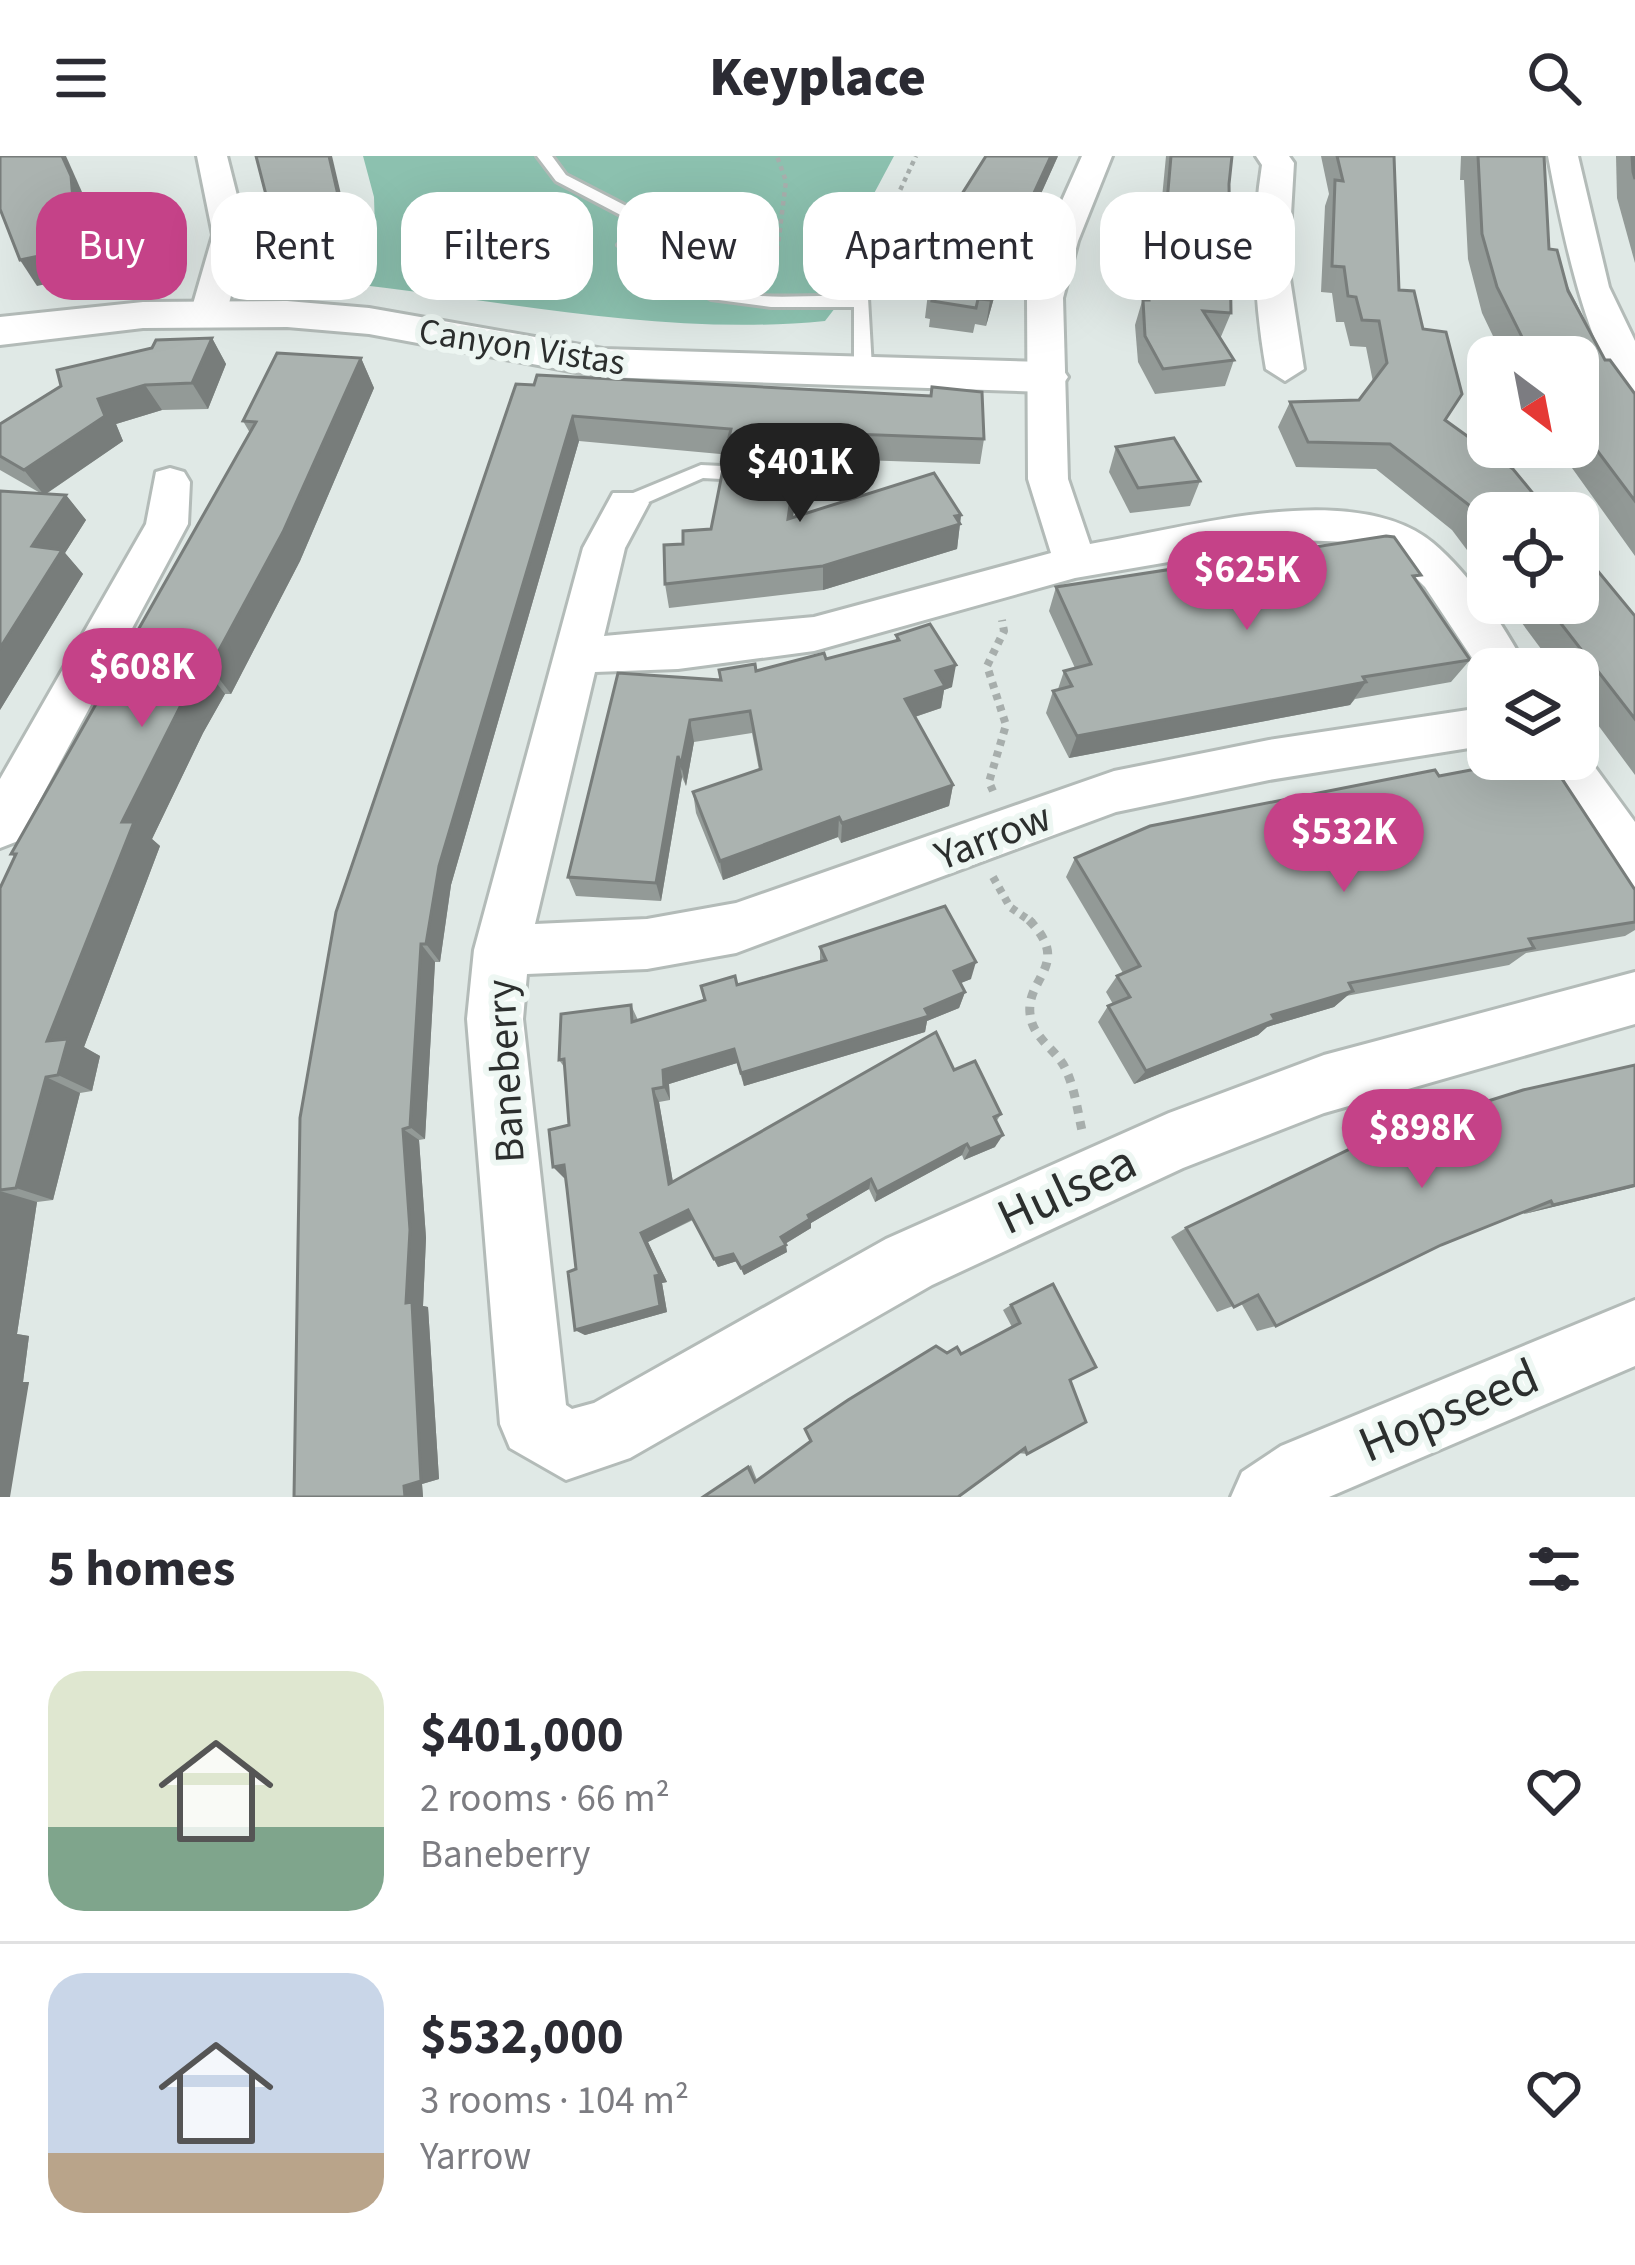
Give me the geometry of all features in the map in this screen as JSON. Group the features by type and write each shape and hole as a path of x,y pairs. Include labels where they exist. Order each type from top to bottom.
{"street":[{"path":"209,311 230,235 212,156"},
{"path":"1076,562 1048,479 1045,298 1061,241 1097,156"},
{"path":"1271,156 1278,163 1272,182 1269,288 1286,369"},
{"path":"1563,156 1592,287 1635,381"},
{"name":"Canyon Vistas","path":"0,331 73,320 209,311 369,321 603,364 767,371 863,368 1046,377"},
{"path":"0,826 167,524 170,482"},
{"name":"Baneberry","path":"534,1424 495,1019 501,950 604,548 628,503"},
{"path":"580,655 678,651 814,634 1076,562 1296,525 1352,526 1389,536 1415,551 1440,576 1490,648"},
{"name":"Yarrow","path":"501,950 647,944 736,928 1114,792 1178,777 1467,729"},
{"path":"1578,780 1635,863"},
{"name":"Hulsea","path":"534,1424 566,1444 606,1434 909,1262 1104,1172 1324,1084 1635,998"},
{"name":"Hopseed","path":"1267,1497 1306,1472 1635,1333"}],"lane":[{"path":"544,156 561,178 617,207"},
{"path":"756,300 862,302 863,368"},
{"path":"628,503 701,471 849,479"}],"path":[{"path":"771,302 786,181 777,156"},
{"path":"862,302 874,246 916,156"},
{"path":"986,586 1004,631 987,666 1006,725 989,782 995,836 1010,907 1033,923 1048,945 1049,968 1033,989 1033,1023 1066,1070 1079,1129 1104,1172"}],"green space":[{"path":"363,156 894,156 875,192 803,192 803,300 841,300 825,321 696,324 477,300 593,300 593,192 401,192 401,290 377,287 377,192 373,192"}],"building":[{"path":"0,156 62,156 72,192 36,192 36,257 20,260 0,209"},
{"path":"256,156 329,156 337,192 265,192"},
{"path":"986,156 1051,156 1034,192 963,192"},
{"path":"1171,156 1232,156 1229,192 1168,192"},
{"path":"1337,156 1394,156 1399,290 1414,291 1423,329 1446,332 1462,394 1445,420 1467,436 1467,468 1512,468 1532,492 1467,492 1467,503 1390,444 1308,442 1290,402 1359,400 1387,363 1379,321 1362,320 1356,297 1348,296 1344,267 1332,266 1335,180 1343,181"},
{"path":"1478,156 1544,156 1549,249 1557,250 1568,291 1592,336 1522,336 1497,287 1482,234"},
{"path":"932,300 978,300 976,308"},
{"path":"1143,300 1231,300 1231,313 1203,311 1234,360 1163,369 1145,336"},
{"path":"212,338 192,383 145,385 98,399 105,416 24,470 0,456 0,424 61,386 57,370 152,348 156,340"},
{"path":"1599,349 1635,394 1635,501 1599,453"},
{"path":"277,353 361,358 283,532 210,667 204,667 180,707 122,822 134,822 47,1041 68,1039 58,1075 46,1077 16,1188 0,1190 0,888 16,854 11,854 256,422 243,421"},
{"path":"537,375 931,396 932,387 982,392 984,439 800,432 799,440 729,437 731,429 573,416 439,866 426,944 421,944 410,1127 403,1129 410,1230 406,1303 412,1302 421,1481 404,1486 405,1497 294,1497 300,1118 336,912 516,384 534,385"},
{"path":"1174,438 1200,481 1138,488 1116,447"},
{"path":"725,459 796,463 788,519 934,473 961,515 955,516 960,524 823,566 665,584 664,545 683,544 683,531 711,529"},
{"path":"0,491 66,495 32,546 62,550 0,648"},
{"path":"1394,537 1421,575 1413,576 1467,660 1077,736 1053,691 1072,686 1064,671 1091,664 1056,587"},
{"path":"1599,572 1635,616 1635,719 1599,673 1599,648 1580,648 1561,624 1599,624"},
{"path":"930,624 956,665 936,671 945,686 905,699 953,785 842,823 839,817 720,861 693,792 761,769 750,711 690,720 681,765 678,756 656,883 568,877 618,673 721,680 719,670 755,664 756,671 824,653 826,659 899,640 896,635"},
{"path":"1435,770 1439,776 1467,771 1467,780 1563,780 1635,890 1635,922 1529,939 1534,948 1349,983 1353,991 1272,1015 1275,1020 1146,1071 1108,1006 1130,997 1117,976 1140,966 1075,858 1150,826"},
{"path":"945,906 976,962 954,971 965,992 925,1009 929,1016 741,1073 734,1049 663,1070 664,1087 653,1089 669,1184 936,1032 954,1070 975,1061 1001,1114 994,1117 1003,1135 970,1149 967,1144 877,1192 871,1179 808,1215 810,1219 781,1237 786,1245 741,1268 733,1254 714,1259 688,1210 641,1233 660,1275 655,1276 660,1306 575,1330 568,1272 576,1269 564,1165 553,1167 549,1130 569,1125 564,1059 559,1060 561,1014 631,1005 632,1022 705,1000 701,986 735,976 737,985 826,960 820,947"},
{"path":"1635,1065 1635,1185 1553,1205 1551,1201 1441,1245 1276,1326 1258,1295 1234,1307 1186,1228 1377,1136 1523,1090"},
{"path":"1053,1284 1096,1367 1070,1380 1086,1422 1027,1454 1025,1448 958,1497 703,1497 748,1467 755,1482 811,1441 805,1429 936,1346 947,1353 957,1347 961,1354 1020,1323 1011,1305"}]}
